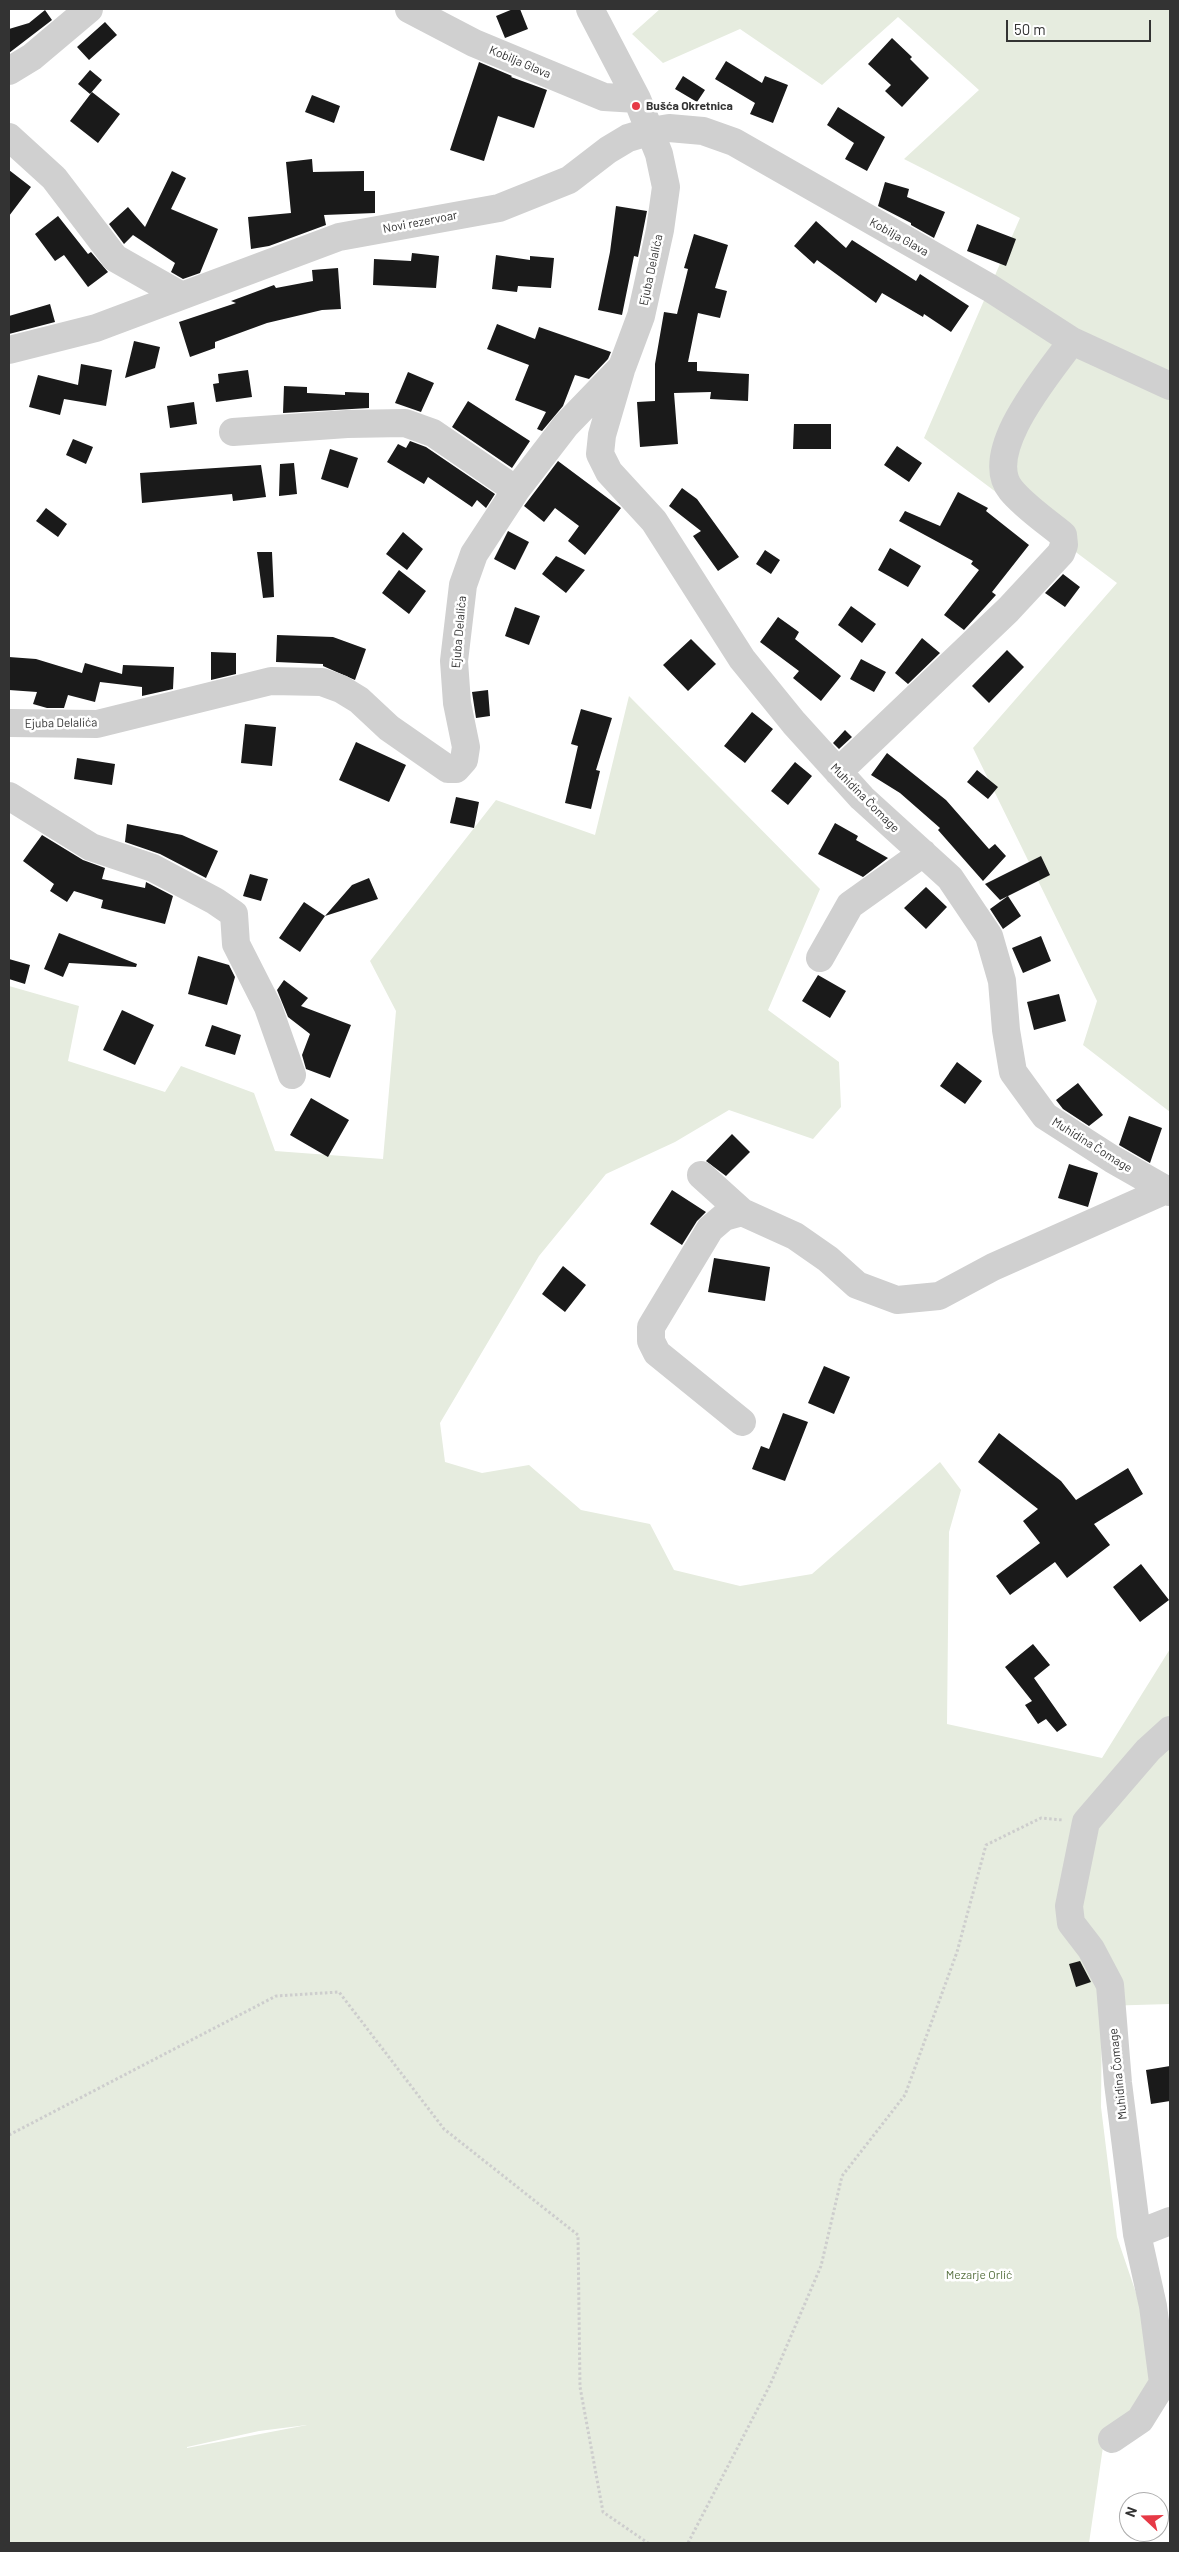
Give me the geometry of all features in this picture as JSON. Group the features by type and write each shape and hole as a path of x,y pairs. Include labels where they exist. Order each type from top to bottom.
{"street":[{"path":"9,71 32,56 89,9"},
{"name":"Kobilja Glava","path":"409,9 474,43 604,97 638,99"},
{"path":"592,10 638,99 651,131"},
{"name":"Kobilja Glava","path":"651,131 669,128 703,131 734,142 990,288 1072,341 1170,386"},
{"name":"Novi rezervoar","path":"9,350 96,328 339,237 499,208 569,180 608,150 628,138 651,131"},
{"name":"Ejuba Delalića","path":"9,723 97,724 271,681 322,682 341,689 358,700 389,728 436,762 448,769 456,769 464,760 466,747 457,703 454,661 463,586 474,554 516,490 566,425 622,367 641,316 660,230 666,187 660,154 651,131"},
{"path":"9,137 54,178 115,258 180,295"},
{"path":"838,772 1008,610 1061,553 1064,544 1063,536 1010,489 1002,463 1008,439 1021,413 1072,341"},
{"name":"Muhidina Čomage","path":"622,367 602,435 600,454 609,472 654,521 742,659 794,723 862,798 950,878 989,936 1002,981 1006,1030 1013,1072 1045,1116 1112,1159 1168,1191"},
{"path":"233,432 347,424 405,424 433,433 516,490"},
{"path":"9,796 91,847 153,868 215,901 234,914 236,944 268,1007 292,1075"},
{"path":"820,958 850,905 923,853"},
{"path":"701,1174 742,1212 795,1236 828,1259 857,1285 897,1300 939,1296 992,1267 1168,1191"},
{"path":"742,1212 724,1217 710,1229 652,1327 651,1341 657,1353 742,1422"},
{"name":"Muhidina Čomage","path":"1112,2439 1140,2420 1162,2383 1153,2306 1137,2234 1118,2083 1110,1985 1092,1949 1071,1923 1069,1906 1086,1822 1148,1750 1170,1730"},
{"path":"1137,2234 1170,2221"}],"path":[{"path":"688,2543 770,2385 821,2266 842,2176 906,2095 957,1952 986,1845 1041,1818 1086,1822"},
{"path":"9,2135 276,1996 339,1992 444,2129 578,2235 580,2387 603,2512 648,2543"}],"green space":[{"path":"660,9 1170,9 1170,1112 1083,1045 1097,1001 973,748 1117,583 924,438 1020,218 904,159 979,90 898,17 822,85 740,29 663,63 632,34"},
{"name":"Mezarje Orlić","path":"629,696 820,889 768,1010 839,1062 841,1107 813,1139 729,1110 675,1142 606,1174 539,1256 440,1423 445,1462 482,1473 529,1465 581,1510 650,1524 674,1570 740,1586 812,1574 940,1462 961,1490 949,1532 947,1724 1102,1758 1170,1649 1170,2004 1102,2006 1101,2107 1117,2237 1150,2334 1149,2397 1105,2433 1089,2543 9,2543 9,986 79,1006 68,1061 165,1092 181,1066 254,1093 275,1151 383,1159 396,1011 370,961 496,800 595,835","holes":["307,2425 187,2448 259,2431"]}],"building":[{"path":"513,9 520,9 528,29 505,38 496,16"},
{"path":"45,10 52,20 9,53 9,29 29,23"},
{"path":"105,22 117,35 89,60 77,47"},
{"path":"892,38 912,57 910,59 929,78 902,107 885,91 891,85 868,64"},
{"path":"726,61 762,83 765,76 788,85 773,123 750,114 755,103 715,79"},
{"path":"479,62 511,77 547,90 534,128 498,116 484,161 450,150"},
{"path":"90,70 102,80 90,94 78,84"},
{"path":"683,76 705,90 697,102 675,89"},
{"path":"92,92 120,114 98,143 70,121"},
{"path":"312,95 340,106 334,123 305,112"},
{"path":"838,107 885,137 867,171 845,159 854,143 827,125"},
{"path":"312,159 313,172 364,171 364,191 375,191 375,213 324,215 326,225 269,246 251,249 248,217 291,213 286,162"},
{"path":"9,170 31,187 9,216"},
{"path":"172,171 186,178 171,209 218,229 200,273 183,279 171,272 175,263 133,235 124,244 109,224 128,207 145,227"},
{"path":"885,182 909,189 907,197 945,212 934,238 911,225 911,223 878,206"},
{"path":"616,206 647,211 638,257 634,256 622,315 598,310 610,252"},
{"path":"58,216 88,254 91,252 108,272 88,287 64,255 55,261 35,234"},
{"path":"816,221 846,248 852,240 916,281 920,274 969,306 951,332 924,314 923,317 882,293 876,303 817,260 814,264 794,246"},
{"path":"977,224 1016,239 1006,266 967,251"},
{"path":"694,234 728,245 715,288 727,291 720,318 698,313 688,362 697,362 697,371 749,374 748,401 710,399 711,392 674,393 678,444 640,447 637,402 655,401 655,364 664,312 677,314 688,269 684,268"},
{"path":"412,253 439,256 436,288 373,285 374,259 411,261"},
{"path":"496,255 530,260 530,256 554,258 551,288 518,286 517,292 492,289"},
{"path":"338,268 341,309 322,310 267,323 215,342 215,348 190,357 179,322 236,303 231,301 274,285 276,288 313,281 312,270"},
{"path":"50,304 55,322 9,334 9,316"},
{"path":"497,324 535,339 539,327 611,352 608,359 589,379 575,375 563,406 542,431 537,429 546,412 515,400 529,365 487,349"},
{"path":"134,341 160,347 155,368 125,378"},
{"path":"81,364 112,370 106,406 64,399 60,415 29,407 38,375 78,385"},
{"path":"248,370 252,397 216,402 213,384 219,383 218,374"},
{"path":"408,372 434,383 421,412 395,403"},
{"path":"284,386 307,387 307,393 345,395 345,392 369,393 369,408 283,413"},
{"path":"468,401 530,441 512,468 452,427"},
{"path":"194,402 197,424 170,428 167,406"},
{"path":"794,424 831,424 831,449 793,449"},
{"path":"73,439 93,447 86,464 66,455"},
{"path":"410,441 426,447 495,494 486,508 477,500 472,507 428,477 424,484 387,462 398,444 406,448"},
{"path":"897,446 922,463 909,482 884,465"},
{"path":"330,449 358,458 348,488 321,479"},
{"path":"558,461 621,508 585,555 568,541 579,526 555,508 544,522 524,506"},
{"path":"294,463 297,494 279,496 280,464"},
{"path":"261,465 266,497 233,501 232,494 142,503 140,473"},
{"path":"682,488 697,499 739,557 718,571 693,536 701,531 669,506"},
{"path":"958,492 988,508 986,511 1029,545 992,592 996,595 964,630 944,615 979,570 971,564 973,561 899,521 905,511 940,526"},
{"path":"46,508 67,524 58,537 36,521"},
{"path":"508,531 529,542 515,570 494,559"},
{"path":"403,532 423,549 407,570 386,554"},
{"path":"890,548 921,566 908,587 878,570"},
{"path":"765,550 780,560 771,574 756,564"},
{"path":"257,552 272,552 274,597 263,598"},
{"path":"556,556 585,570 566,593 542,574"},
{"path":"399,570 426,591 409,614 382,593"},
{"path":"1063,574 1080,587 1065,607 1045,593"},
{"path":"851,606 876,624 862,643 838,625"},
{"path":"515,607 540,616 529,645 505,636"},
{"path":"778,617 799,632 795,639 841,676 821,701 793,678 799,671 760,642"},
{"path":"277,635 333,637 366,649 355,680 323,666 323,664 276,662"},
{"path":"922,638 940,653 908,684 895,673"},
{"path":"691,639 716,664 688,691 663,665"},
{"path":"1007,650 1024,667 989,703 972,686"},
{"path":"211,652 236,653 236,674 211,680"},
{"path":"9,657 36,659 82,673 85,663 122,674 123,665 174,667 173,689 142,696 142,687 100,682 95,702 68,695 64,708 47,708 33,704 37,692 9,690"},
{"path":"861,659 886,672 874,692 850,679"},
{"path":"488,690 490,716 476,718 472,692"},
{"path":"581,709 612,718 596,770 600,771 591,809 565,803 578,746 571,744"},
{"path":"752,712 773,729 745,763 724,746"},
{"path":"245,724 276,727 272,766 241,763"},
{"path":"845,730 852,737 839,749 833,743"},
{"path":"356,742 406,765 389,802 339,780"},
{"path":"887,753 946,800 989,849 995,844 1006,856 983,881 938,830 940,828 900,793 871,775"},
{"path":"77,758 115,764 112,785 74,779"},
{"path":"795,762 812,776 788,805 771,791"},
{"path":"977,770 998,787 988,799 967,782"},
{"path":"456,797 479,802 474,828 450,823"},
{"path":"835,823 858,836 856,840 888,858 863,877 818,854"},
{"path":"127,824 182,835 218,851 206,878 160,854 125,842"},
{"path":"42,835 83,860 105,868 102,879 145,888 146,882 173,896 165,924 101,908 103,900 74,891 67,902 50,891 54,884 23,861"},
{"path":"1041,856 1050,875 1000,900 985,884"},
{"path":"250,874 268,879 261,901 243,896"},
{"path":"369,878 378,899 325,916 352,885"},
{"path":"926,887 947,907 926,929 904,908"},
{"path":"1008,896 1021,916 1003,929 990,909"},
{"path":"304,902 325,916 300,952 279,938"},
{"path":"59,933 137,964 136,967 69,963 63,977 44,969"},
{"path":"1041,936 1051,961 1023,973 1012,948"},
{"path":"198,956 229,965 235,977 227,1005 188,994"},
{"path":"9,959 30,965 25,984 9,979"},
{"path":"818,975 846,991 830,1018 802,1001"},
{"path":"284,980 308,998 301,1006 351,1025 330,1078 306,1069 302,1055 310,1034 288,1017 277,990"},
{"path":"1059,994 1066,1021 1034,1030 1027,1002"},
{"path":"122,1010 154,1025 135,1065 103,1050"},
{"path":"212,1025 241,1035 235,1055 205,1046"},
{"path":"957,1062 982,1081 965,1104 940,1086"},
{"path":"1078,1083 1103,1115 1089,1126 1063,1109 1056,1100"},
{"path":"311,1098 349,1120 328,1157 290,1135"},
{"path":"1129,1116 1162,1128 1150,1163 1119,1145"},
{"path":"732,1134 750,1152 726,1176 706,1161"},
{"path":"1069,1164 1098,1173 1088,1207 1058,1198"},
{"path":"672,1190 706,1212 697,1221 682,1245 650,1224"},
{"path":"714,1258 770,1267 765,1301 708,1292"},
{"path":"563,1266 586,1285 565,1312 542,1294"},
{"path":"824,1366 850,1377 834,1414 808,1403"},
{"path":"783,1413 808,1422 785,1481 752,1469 761,1446 769,1449"},
{"path":"999,1433 1061,1481 1076,1500 1128,1468 1143,1494 1094,1524 1110,1545 1067,1578 1055,1562 1010,1595 996,1576 1040,1543 1023,1521 1038,1509 978,1462"},
{"path":"1141,1564 1169,1600 1140,1622 1113,1587"},
{"path":"1033,1644 1050,1665 1034,1678 1067,1725 1057,1732 1046,1719 1038,1724 1025,1705 1032,1701 1005,1667"},
{"path":"1080,1961 1091,1982 1076,1987 1069,1964"},
{"path":"1170,2066 1170,2101 1151,2104 1146,2070"}],"place":[{"name":"Bušća Okretnica","path":"636,106"}]}
